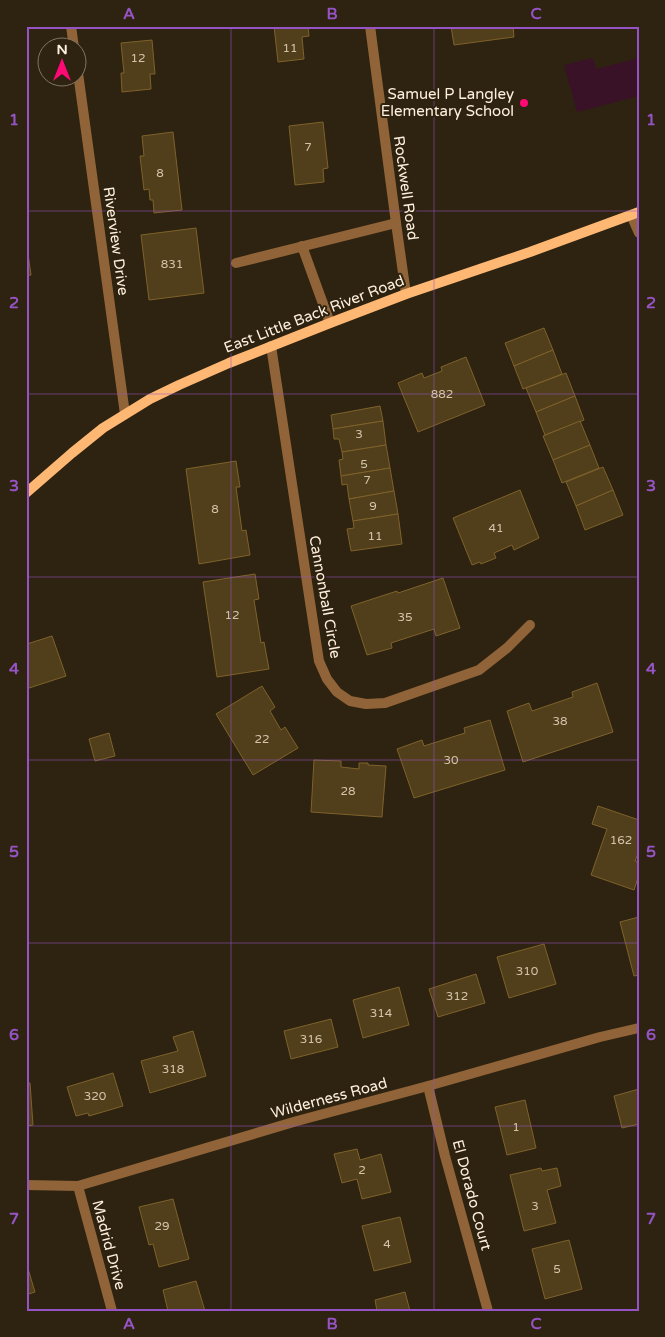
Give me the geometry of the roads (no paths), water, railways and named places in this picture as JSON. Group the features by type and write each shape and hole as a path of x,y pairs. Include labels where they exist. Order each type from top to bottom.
{"street":[{"name":"Rockwell Road","path":"370,26 406,294"},
{"name":"Riverview Drive","path":"80,88 125,414"},
{"path":"635,213 639,233"},
{"name":"East Little Back River Road","path":"26,493 82,444 150,399 229,363 330,323 635,213"},
{"path":"236,262 396,223"},
{"path":"302,246 330,323"},
{"name":"Cannonball Circle","path":"271,346 319,661 327,679 337,692 350,701 366,704 385,703 479,670 507,648 530,625"},
{"name":"Wilderness Road","path":"26,1185 78,1186 297,1121 600,1037 639,1028"},
{"name":"El Dorado Court","path":"428,1086 445,1156 488,1311"},
{"name":"Madrid Drive","path":"78,1186 112,1311"}],"place":[{"name":"Samuel P Langley Elementary School","path":"524,103"}]}
